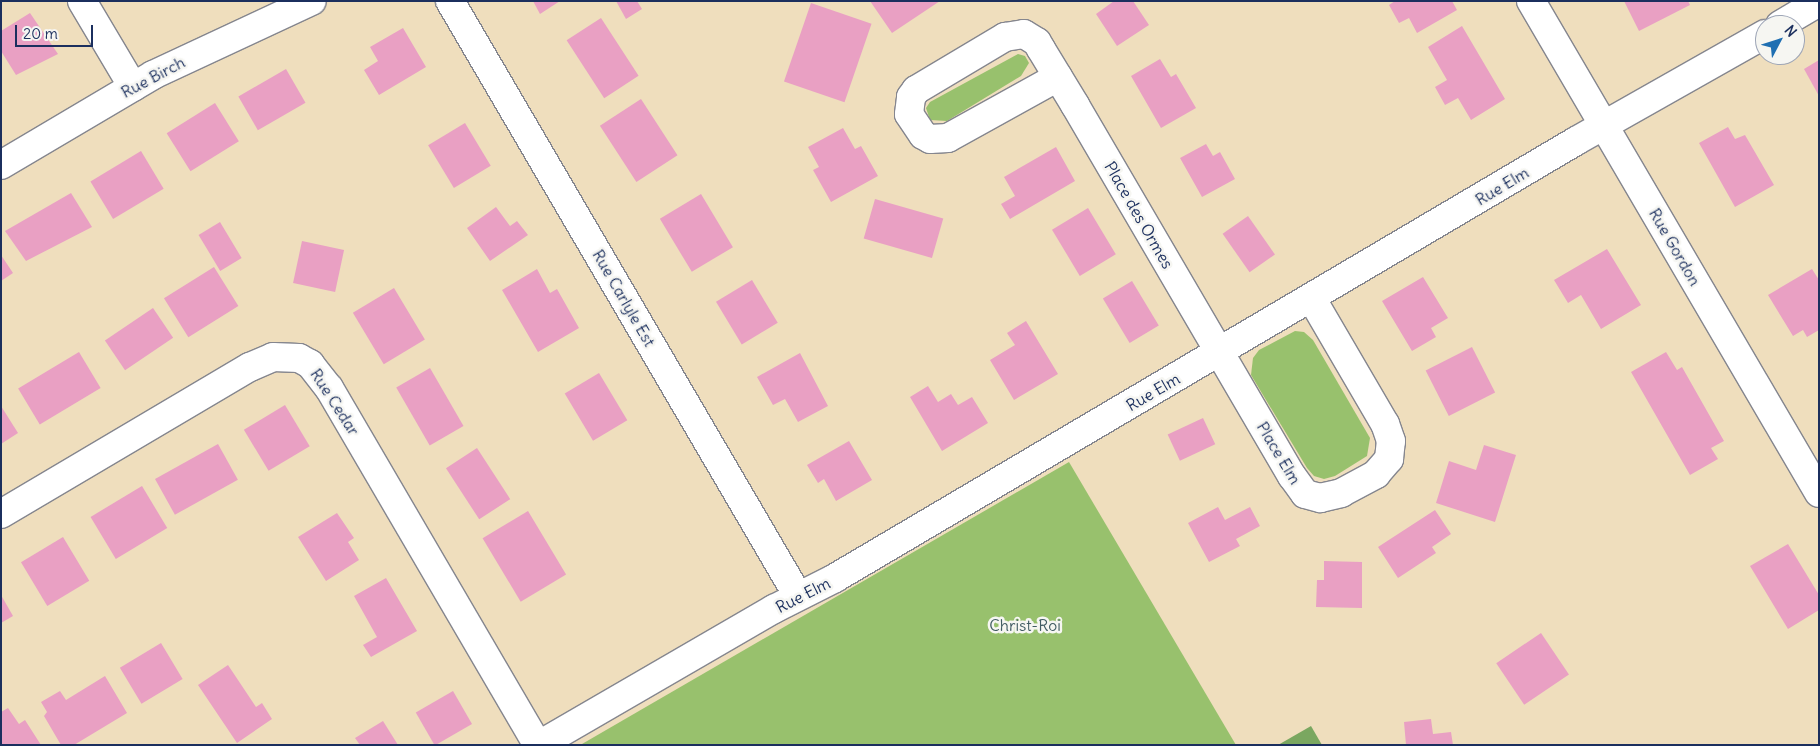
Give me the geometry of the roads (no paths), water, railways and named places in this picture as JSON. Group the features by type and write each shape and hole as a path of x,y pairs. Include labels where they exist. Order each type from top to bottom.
{"street":[{"path":"82,1 133,87"},
{"name":"Rue Birch","path":"1,165 133,87 312,1"},
{"name":"Rue Carlyle Est","path":"450,1 798,596"},
{"name":"Rue Gordon","path":"1531,1 1819,492"},
{"path":"1797,15 1819,2"},
{"name":"Place des Ormes","path":"1058,77 948,138 930,139 923,135 909,114 911,97 916,90 1016,34 1024,34 1037,42 1058,77 1220,353"},
{"name":"Rue Elm","path":"538,745 798,596 835,578 1604,126 1755,40"},
{"name":"Place Elm","path":"1220,353 1305,494 1331,496 1359,483 1383,467 1389,459 1391,441 1386,424 1312,299"},
{"name":"Rue Cedar","path":"1,514 250,367 273,357 299,358 310,364 329,388 538,745"}],"park label":[{"name":"Christ-Roi","path":"1025,625"}]}
